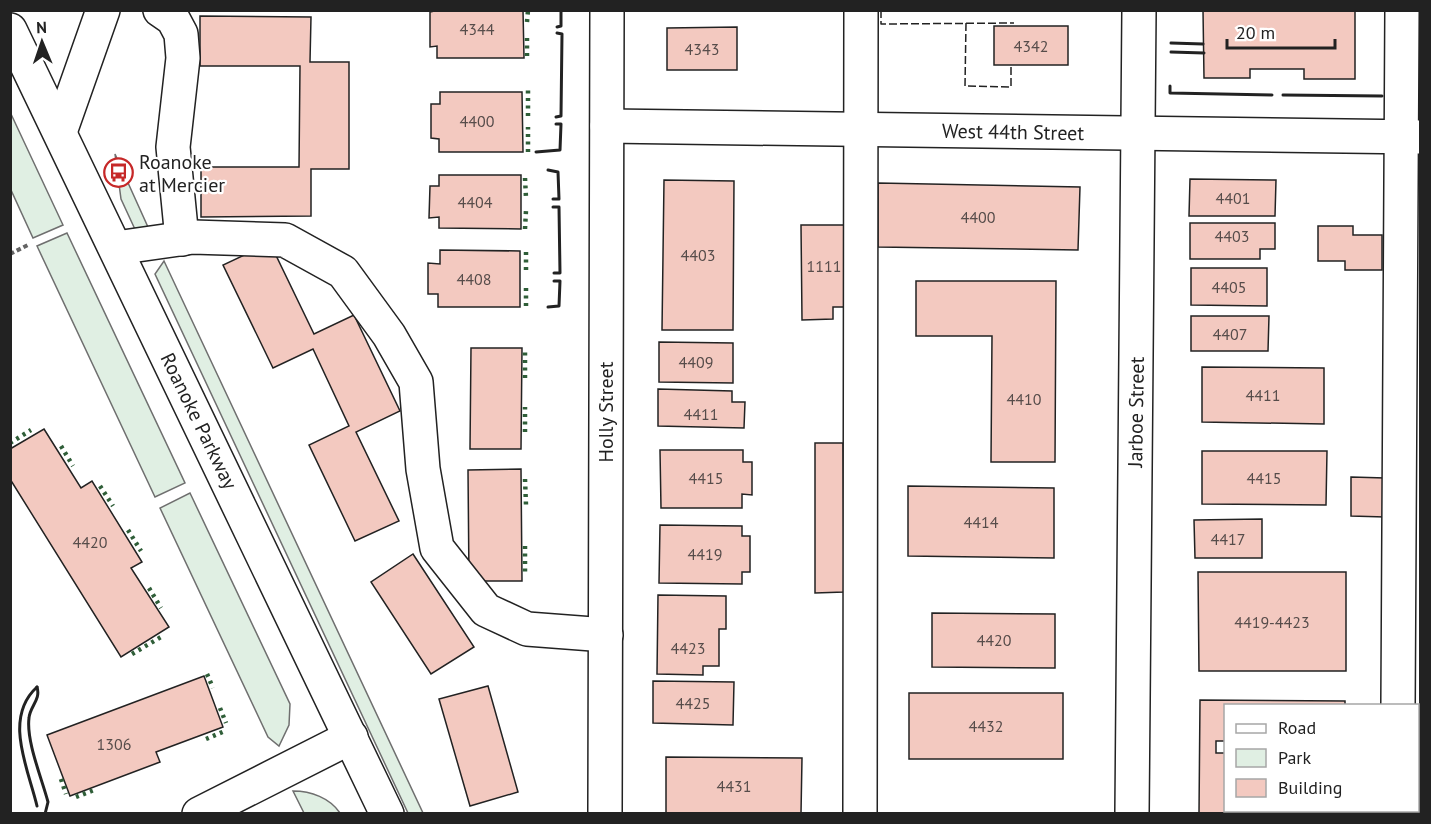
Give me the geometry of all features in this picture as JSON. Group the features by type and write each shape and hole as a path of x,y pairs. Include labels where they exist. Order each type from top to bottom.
{"street":[{"path":"60,132 103,10"},
{"path":"160,10 174,19 181,34 183,58 173,147 182,239"},
{"name":"Holly Street","path":"605,813 607,10"},
{"path":"860,813 861,10"},
{"name":"Jarboe Street","path":"1132,813 1139,10"},
{"path":"1398,704 1411,137 1401,10"},
{"name":"Roanoke Parkway","path":"10,30 387,813"},
{"name":"West 44th Street","path":"606,126 1411,137"},
{"path":"116,248 182,239 285,240 343,272 389,335 417,382 423,470 437,548 486,610 527,629 606,635"},
{"path":"199,813 351,737"}],"path":[{"path":"10,254 30,244"}],"green space":[{"path":"11,114 63,225 33,238 11,190"},
{"path":"115,154 152,236 139,238 121,199"},
{"path":"67,233 185,483 155,497 37,246"},
{"path":"164,261 423,813 408,813 155,274"},
{"path":"190,493 290,704 289,725 279,746 268,737 160,508"},
{"path":"293,791 320,796 340,813 304,813"}],"building":[{"path":"439,10 523,10 524,58 437,58 437,46 430,47 430,12"},
{"path":"1203,10 1355,10 1355,79 1304,79 1304,69 1250,69 1250,78 1204,78"},
{"path":"200,16 311,17 310,62 349,62 349,169 311,169 311,216 201,217 201,167 299,167 300,66 200,66"},
{"path":"994,26 1068,26 1068,65 994,65"},
{"path":"737,27 737,70 667,70 667,28"},
{"path":"440,92 522,92 523,152 439,152 439,139 431,138 431,104 440,104"},
{"path":"439,175 521,175 521,229 439,228 439,217 429,218 430,186 439,186"},
{"path":"1190,179 1276,180 1275,216 1189,216"},
{"path":"664,180 734,181 733,330 662,330"},
{"path":"878,183 1080,187 1078,250 878,247"},
{"path":"1190,223 1275,223 1275,249 1260,249 1260,259 1190,259"},
{"path":"801,225 845,225 846,307 833,307 833,319 802,320"},
{"path":"1318,226 1353,226 1353,235 1382,235 1382,270 1345,270 1345,261 1318,261"},
{"path":"270,243 314,334 354,315 400,411 356,432 399,521 355,541 309,445 349,426 313,349 273,368 223,265"},
{"path":"440,250 520,251 520,307 438,307 438,294 428,294 428,263 440,264"},
{"path":"1191,268 1267,268 1267,306 1191,305"},
{"path":"916,281 1056,281 1055,462 991,462 992,336 916,336"},
{"path":"1191,316 1269,316 1268,351 1191,351"},
{"path":"659,342 733,343 733,383 659,382"},
{"path":"471,348 522,348 521,449 470,449"},
{"path":"1202,367 1324,368 1324,424 1202,422"},
{"path":"658,389 732,391 732,402 745,402 744,428 658,426"},
{"path":"44,429 81,488 92,481 142,562 131,568 169,627 121,657 10,479 10,449"},
{"path":"815,443 843,443 844,592 815,593"},
{"path":"660,450 743,450 743,462 752,462 752,495 742,494 742,508 661,508"},
{"path":"1202,451 1327,451 1326,505 1202,504"},
{"path":"521,469 522,581 469,581 468,470"},
{"path":"1351,477 1385,478 1385,517 1351,516"},
{"path":"908,486 1054,488 1054,558 908,556"},
{"path":"1262,519 1262,558 1195,558 1194,520"},
{"path":"660,525 742,526 742,536 750,536 750,572 742,572 742,584 659,583"},
{"path":"413,554 474,647 431,674 371,582"},
{"path":"1198,572 1346,572 1346,671 1199,671"},
{"path":"658,595 726,596 726,629 719,629 719,666 703,666 703,675 657,674"},
{"path":"932,613 1055,614 1055,668 932,667"},
{"path":"204,676 223,727 156,752 160,762 70,796 47,735"},
{"path":"653,681 734,682 733,725 653,723"},
{"path":"488,686 518,792 470,806 439,699"},
{"path":"909,693 1063,693 1063,759 909,759"},
{"path":"1200,700 1345,701 1345,704 1224,704 1224,741 1216,741 1216,753 1224,753 1224,812 1348,812 1348,814 1199,814"},
{"path":"666,757 802,758 801,814 666,814"}],"hedge":[{"path":"527,22 528,10"},
{"path":"527,38 527,58"},
{"path":"528,90 528,116"},
{"path":"528,127 528,152"},
{"path":"525,178 526,198"},
{"path":"525,229 526,210"},
{"path":"526,252 526,271"},
{"path":"526,286 526,306"},
{"path":"525,352 525,378"},
{"path":"525,407 525,432"},
{"path":"10,443 31,430"},
{"path":"61,446 73,466"},
{"path":"525,479 526,505"},
{"path":"100,486 113,506"},
{"path":"128,530 141,551"},
{"path":"525,546 525,572"},
{"path":"149,588 161,608"},
{"path":"132,654 161,637"},
{"path":"207,674 213,688"},
{"path":"220,708 226,723"},
{"path":"206,739 225,731"},
{"path":"61,779 66,794"},
{"path":"76,797 94,790"}],"fence":[{"path":"881,10 881,24 1014,23"},
{"path":"966,23 965,86 1011,87 1011,65"}],"wall":[{"path":"557,27 561,26 561,10"},
{"path":"556,117 561,116 562,34 557,33"},
{"path":"1171,43 1203,44"},
{"path":"1171,52 1204,53"},
{"path":"1170,86 1170,93 1272,95"},
{"path":"1283,95 1382,96"},
{"path":"536,152 560,150 561,124 556,124"},
{"path":"548,170 558,172 559,199 553,199"},
{"path":"553,207 559,207 560,273 554,273"},
{"path":"548,307 559,306 560,281 554,281"},
{"path":"37,687 38,696 30,714 29,727 32,749 48,802 45,814"},
{"path":"37,687 27,699 21,713 20,728 24,760 37,806"}],"place":[{"name":"Roanoke at Mercier","path":"118,173"}]}
